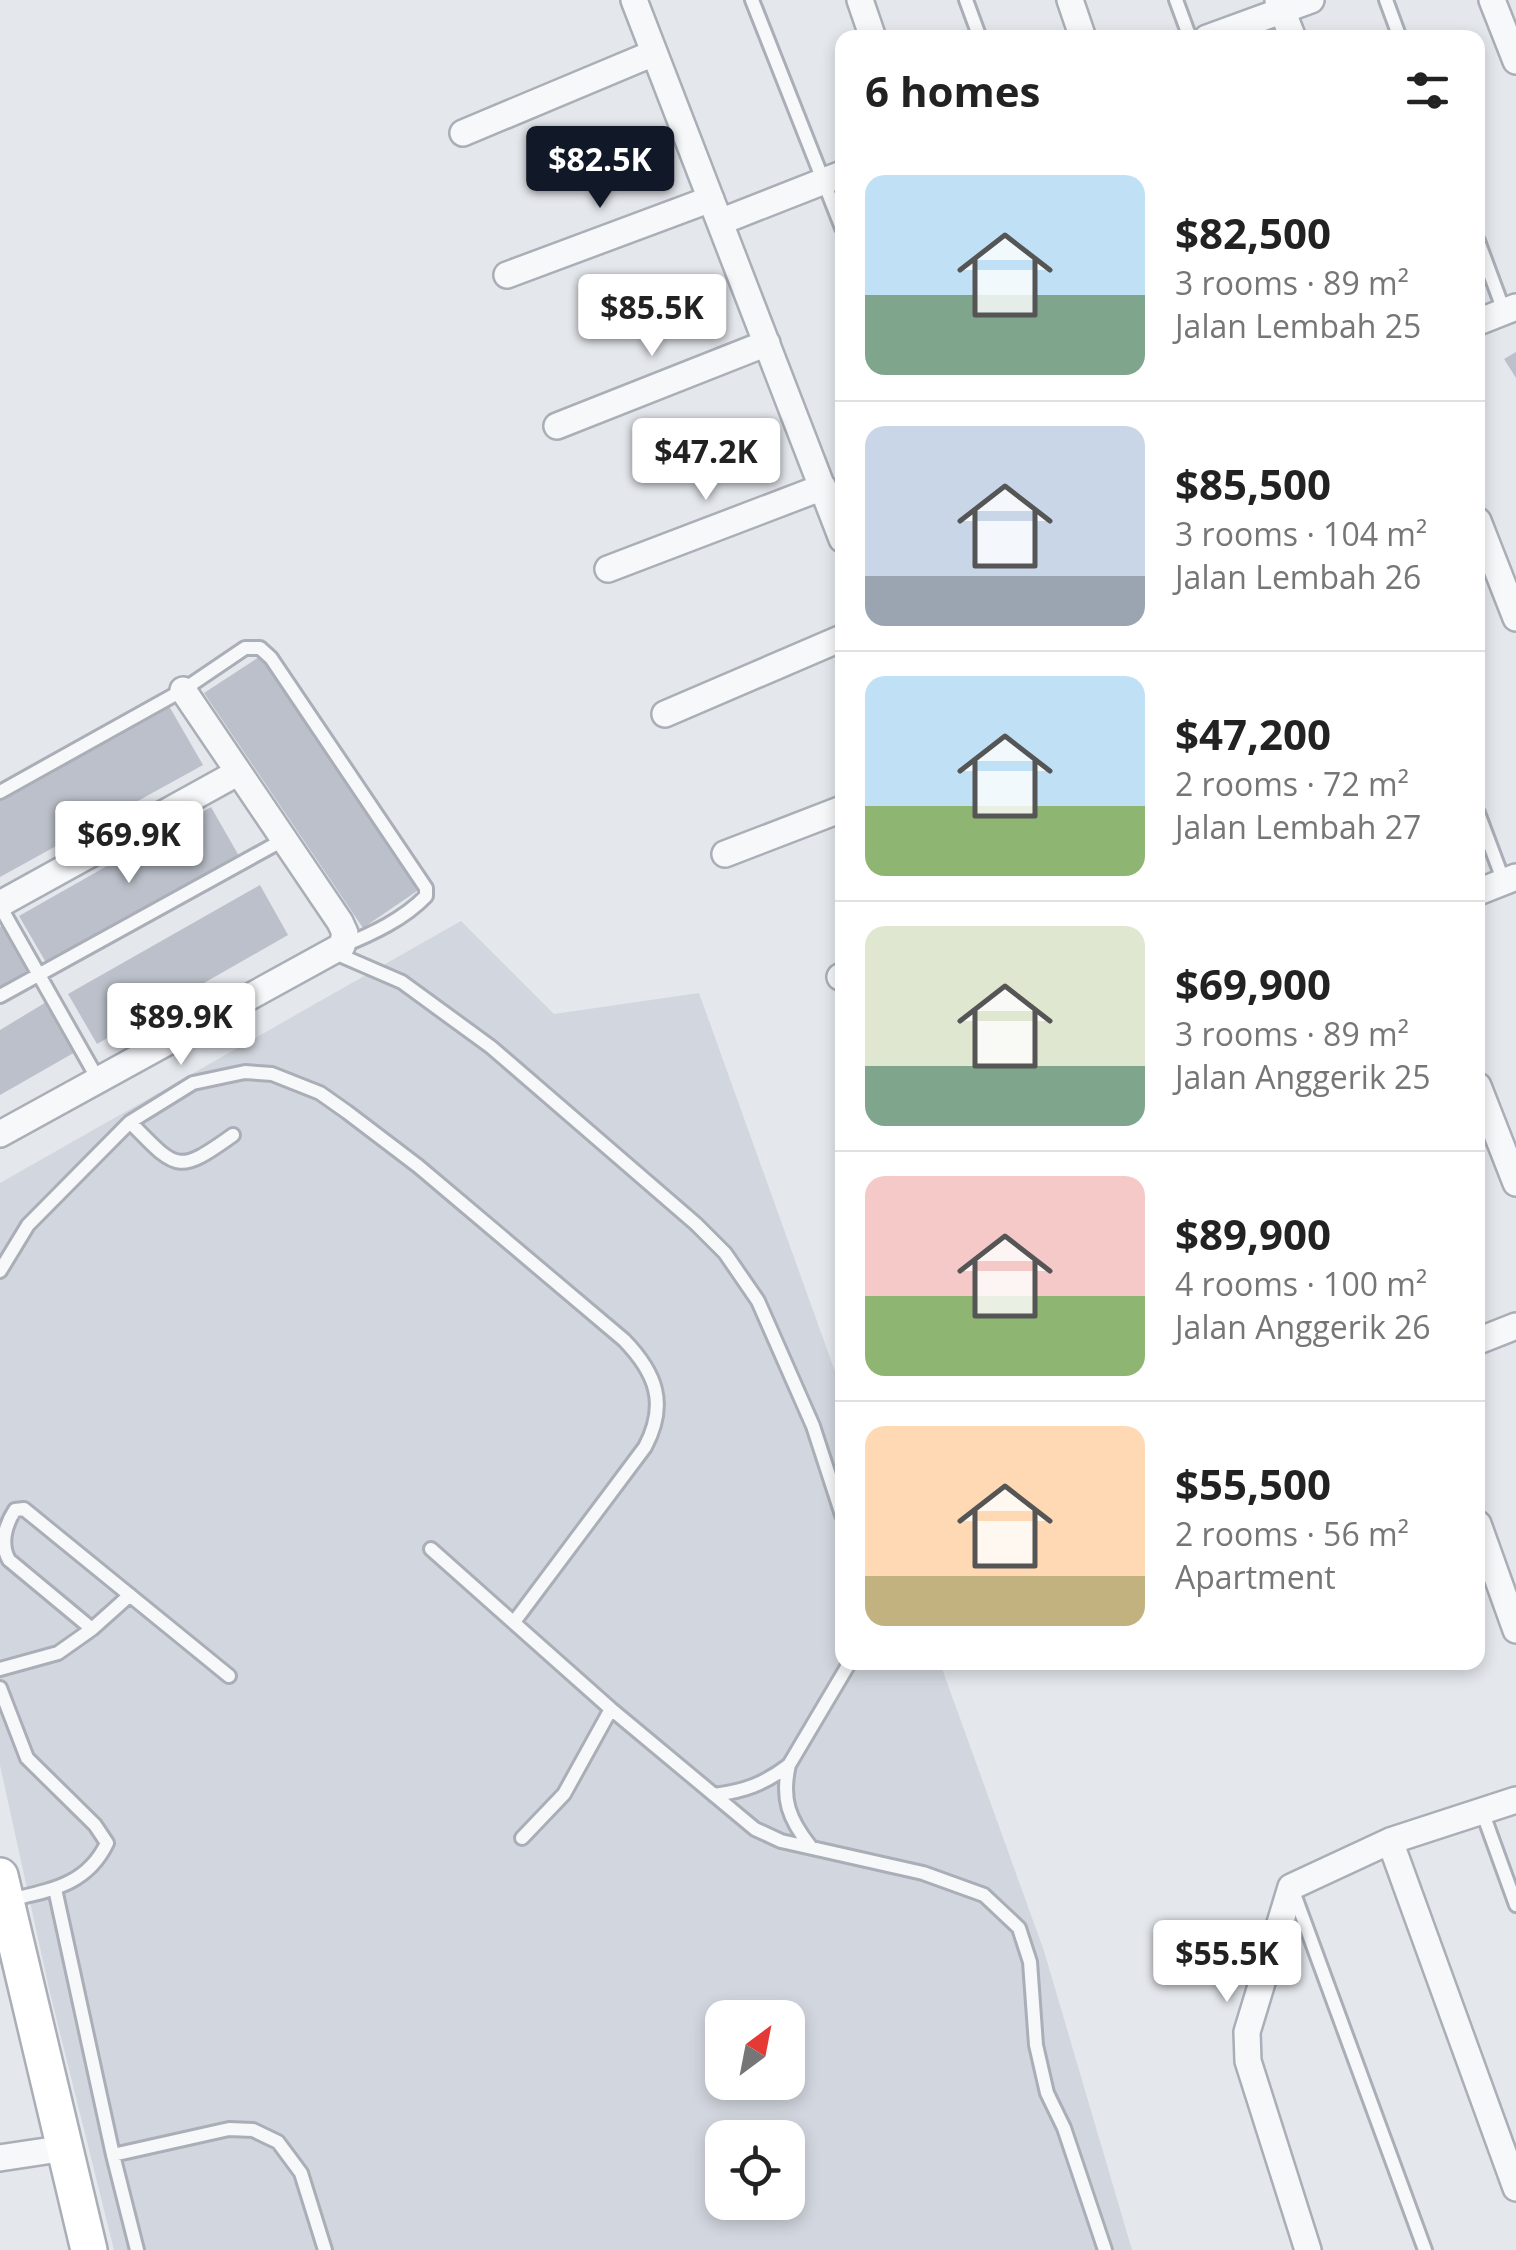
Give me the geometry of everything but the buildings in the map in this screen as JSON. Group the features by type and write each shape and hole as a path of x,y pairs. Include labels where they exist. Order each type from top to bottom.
{"street":[{"path":"634,0 835,521"},
{"path":"860,0 870,30"},
{"path":"1070,0 1081,30"},
{"path":"1226,30 1281,6 1311,0"},
{"path":"1492,0 1516,61"},
{"path":"1281,6 1289,30"},
{"path":"463,133 654,53"},
{"path":"507,275 834,177"},
{"path":"1485,319 1510,309"},
{"path":"557,426 767,343"},
{"path":"608,570 822,487"},
{"path":"1485,539 1516,618"},
{"path":"665,714 835,641"},
{"path":"0,1134 338,950 346,933 183,690"},
{"path":"0,905 237,773"},
{"path":"724,854 835,812"},
{"path":"1485,889 1510,880"},
{"path":"1485,1104 1516,1183"},
{"path":"1485,1338 1516,1326"},
{"path":"1485,1544 1516,1630"},
{"path":"1308,2250 1248,2061 1247,2032 1291,1887 1390,1842 1516,1800"},
{"path":"1390,1842 1516,2188"},
{"path":"3,1888 90,2250"},
{"path":"1,2155 66,2148"}],"lane":[{"path":"752,0 834,177"},
{"path":"966,0 977,30"},
{"path":"1176,0 1187,30"},
{"path":"1386,0 1397,30"},
{"path":"1485,256 1510,309"},
{"path":"0,792 183,690 245,648 260,648 271,658 426,888 426,896 416,906 338,950"},
{"path":"1485,828 1510,880"},
{"path":"0,996 283,840"},
{"path":"0,905 99,1081"},
{"path":"338,950 402,982 491,1047 726,1253 758,1302 813,1426 835,1494"},
{"path":"0,1271 28,1225 130,1122 193,1083 246,1072 272,1074 298,1082 347,1112 418,1166 640,1357 658,1394 654,1429 645,1447 514,1622"},
{"path":"130,1122 160,1152 178,1163 197,1161 233,1135"},
{"path":"92,1629 4,1551 6,1524 15,1510 24,1509 230,1676"},
{"path":"431,1550 612,1710 755,1829 781,1841 924,1873 984,1895 1018,1928 1030,1962 1036,2045 1047,2093 1064,2128 1105,2250"},
{"path":"0,1669 58,1653 130,1595"},
{"path":"810,1846 794,1826 784,1796 790,1765 845,1670"},
{"path":"0,1688 27,1758 96,1825 107,1842 97,1863 54,1889 3,1888"},
{"path":"522,1838 564,1794 612,1710"},
{"path":"714,1794 743,1792 790,1765"},
{"path":"1482,1811 1516,1905"},
{"path":"1291,1887 1425,2250"},
{"path":"54,1889 137,2250"},
{"path":"113,2155 230,2129 253,2130 278,2142 302,2174 325,2250"}],"shaded area":[{"path":"461,921 554,1014 699,993 835,1372 835,1670 943,1670 1044,1951 1132,2250 114,2250 50,1993 0,1765 0,1183"}]}
